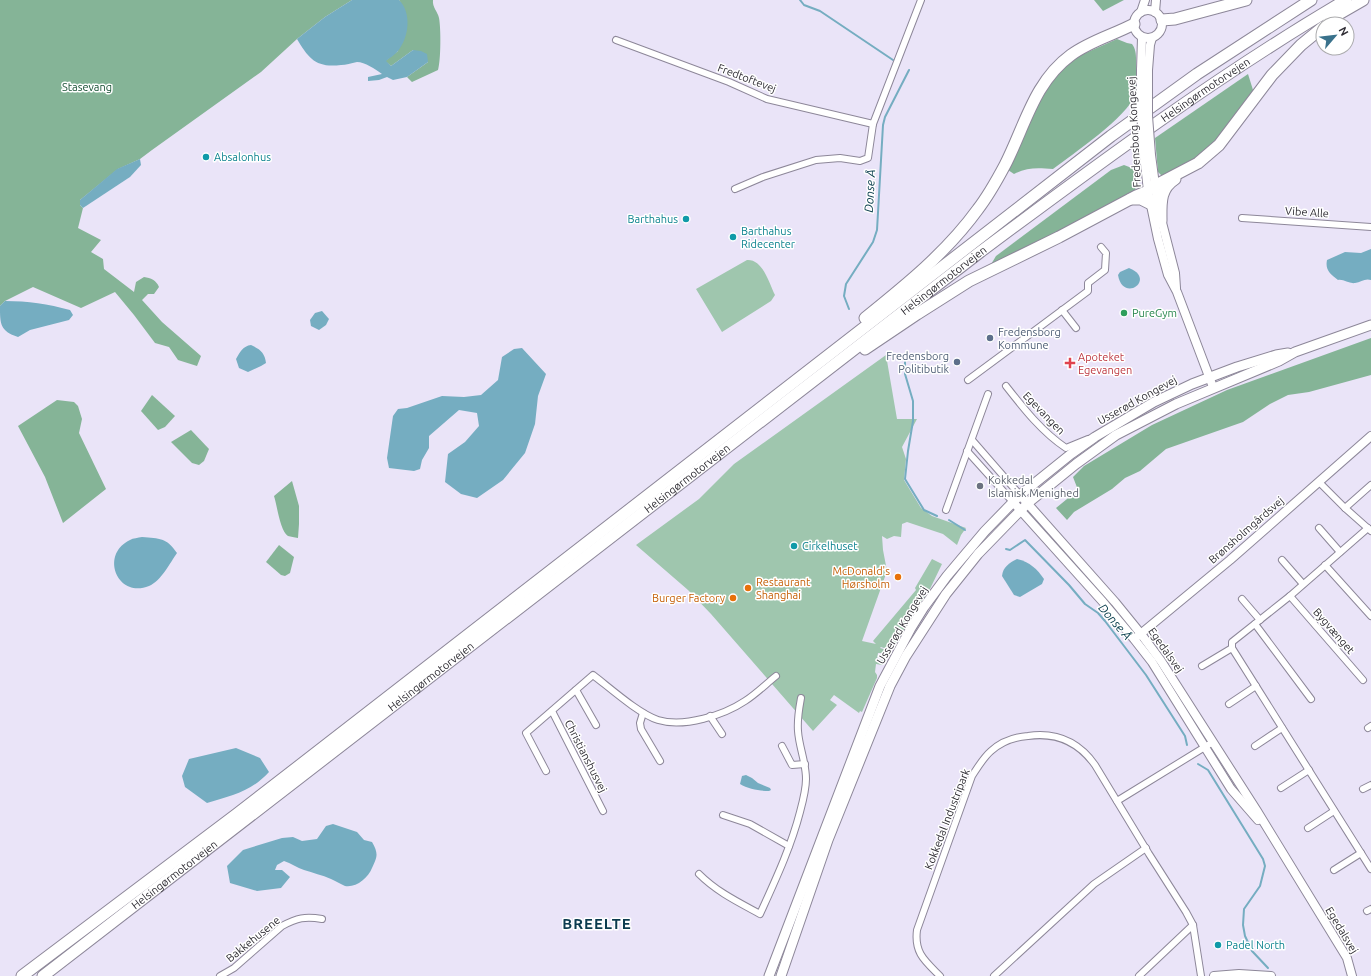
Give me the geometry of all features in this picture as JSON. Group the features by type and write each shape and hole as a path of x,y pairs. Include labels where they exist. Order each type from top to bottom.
{"highway":[{"path":"1159,16 1174,18 1246,0"},
{"name":"Helsingørmotorvejen","path":"22,976 243,809 1111,136 1197,74 1311,0"},
{"name":"Helsingørmotorvejen","path":"43,976 980,252 1120,148 1218,81 1346,0"},
{"path":"1336,16 1364,0"},
{"path":"770,400 799,370 896,292 946,248 979,209 1005,165 1031,106 1048,77 1060,64 1084,46 1134,24"},
{"path":"807,386 848,361 969,281 1130,200 1198,163 1219,145 1272,75 1301,45 1315,34"},
{"path":"1161,221 1162,192 1169,183 1187,169"},
{"path":"1130,200 1141,199 1151,204"}],"main road":[{"path":"1295,352 1371,325"},
{"name":"Usserød Kongevej","path":"769,976 880,686 894,658 924,607 985,531 1020,494 1071,454 1095,437 1154,402 1209,377 1276,355 1295,352"},
{"name":"Usserød Kongevej","path":"781,976 828,840 890,686 906,656 946,594 978,554 1028,503 1076,464 1116,435 1176,404 1213,387 1279,361 1295,352"}],"street":[{"path":"735,190 763,177 816,160 840,158 860,160 868,158 873,124 921,0"},
{"path":"1142,12 1145,0"},
{"path":"1156,0 1159,16 1163,25 1160,33 1152,38 1142,38 1136,32 1134,24 1136,17 1142,12 1151,10 1159,16"},
{"name":"Fredensborg Kongevej","path":"1142,38 1148,116 1148,155 1151,204 1158,239 1168,275 1177,292 1213,387"},
{"name":"Fredensborg Kongevej","path":"1145,70 1152,38"},
{"name":"Fredtoftevej","path":"616,40 729,82 767,99 873,124"},
{"name":"Fredensborg Kongevej","path":"1151,188 1175,273 1177,292"},
{"name":"Vibe Alle","path":"1242,218 1371,227"},
{"path":"968,380 1088,291 1088,283 1105,270 1106,253 1101,247"},
{"path":"1062,310 1076,328"},
{"name":"Egevangen","path":"1006,386 1040,427 1066,448 1095,437"},
{"path":"946,510 988,394"},
{"name":"Brønsholmgårdsvej","path":"1134,639 1230,560 1371,436"},
{"path":"972,440 1020,494"},
{"path":"968,451 1013,502"},
{"path":"1319,482 1369,529 1340,552 1290,596 1232,642 1232,648 1371,869"},
{"path":"1345,508 1371,485"},
{"name":"Egedalsvej","path":"1020,494 1141,634 1161,661 1248,797 1347,958 1352,976"},
{"name":"Egedalsvej","path":"1013,502 1103,602 1152,662 1231,789 1271,835"},
{"path":"1319,528 1340,552"},
{"path":"1282,560 1303,584"},
{"path":"1325,565 1371,616"},
{"name":"Bygvænget","path":"1290,596 1363,680"},
{"path":"1242,599 1311,699"},
{"path":"1202,666 1232,648"},
{"name":"Christianshusvej","path":"546,771 526,733 593,675 642,713 658,720 673,723 692,722 736,706 746,701 776,676"},
{"path":"1229,704 1256,686"},
{"name":"Christianshusvej","path":"576,690 596,725"},
{"path":"699,874 710,885 728,897 760,914 783,864 797,825 804,796 806,780 805,764 798,732 797,718 801,698"},
{"name":"Christianshusvej","path":"552,711 603,811"},
{"path":"642,713 640,723 641,729 660,761"},
{"path":"710,716 722,734"},
{"path":"1255,746 1282,728"},
{"name":"Kokkedal Industripark","path":"940,976 924,960 918,951 916,940 917,930 972,776 981,762 1005,741 1018,737 1044,734 1066,740 1090,758 1193,925 1201,976"},
{"path":"1117,801 1213,742"},
{"path":"782,746 792,765 805,764"},
{"path":"1205,748 1212,749 1239,789 1248,797"},
{"path":"1281,788 1309,770"},
{"path":"1364,789 1371,785"},
{"path":"1308,828 1334,811"},
{"path":"723,815 750,824 789,846"},
{"path":"994,976 1094,884 1146,848"},
{"path":"1334,870 1361,853"},
{"name":"Bakkehusene","path":"220,976 234,968 282,926 301,918 322,919"},
{"path":"1140,976 1193,925"},
{"path":"1214,976 1239,974 1271,976"}],"green space":[{"name":"Stasevang","path":"0,0 352,0 325,17 297,39 261,72 140,159 118,169 80,200 80,205 83,208 78,228 101,240 91,252 103,259 104,269 134,292 136,282 144,277 155,281 159,287 154,294 148,294 142,300 162,322 201,356 197,366 178,360 169,347 155,343 115,292 81,308 33,287 5,301 0,306"},
{"path":"399,0 433,0 433,5 439,18 440,59 438,70 412,82 407,77 428,62 413,50 391,66 385,61 398,51 401,3"},
{"path":"1094,0 1124,0 1103,11"},
{"path":"1117,39 1134,46 1136,58 1137,77 1135,95 1122,114 1086,145 1053,169 1028,169 1014,174 1008,170 1021,135 1050,84 1065,66 1081,55"},
{"path":"1248,74 1253,90 1250,98 1203,155 1167,175 1162,176 1158,172 1155,138"},
{"path":"1124,165 1137,170 1138,179 1134,192 990,266 996,256 1111,170"},
{"path":"747,260 757,263 761,267 768,278 775,295 771,301 722,332 696,289"},
{"path":"1371,338 1371,375 1309,392 1288,395 1270,404 1243,422 1166,449 1140,471 1125,478 1112,489 1074,512 1067,520 1056,508 1078,490 1073,477 1084,466 1152,425 1227,390"},
{"path":"886,355 897,419 917,419 902,447 906,459 904,480 921,508 932,516 966,528 957,545 943,534 907,522 902,524 901,537 894,536 887,539 882,536 887,571 862,641 876,644 873,641 916,590 915,588 932,559 942,564 929,591 894,647 890,650 880,648 891,651 888,653 878,653 877,659 884,661 885,663 882,665 876,664 875,672 877,678 862,712 860,711 859,713 834,695 830,700 837,705 813,731 711,614 688,590 636,545 699,499 734,464"},
{"path":"152,395 175,416 165,427 158,430 141,411"},
{"path":"57,400 74,402 78,406 82,419 79,433 106,489 63,523 45,477 18,426"},
{"path":"191,430 209,449 204,461 199,465 192,463 171,442"},
{"path":"292,481 299,506 298,538 288,536 285,533 281,524 274,496"},
{"path":"279,545 294,557 290,573 285,576 281,575 266,562"}],"water":[{"path":"352,0 399,0 406,11 408,25 407,32 398,51 386,61 391,66 413,50 421,51 427,54 428,62 407,77 393,80 387,77 379,80 368,81 368,77 382,74 370,66 360,62 332,66 314,61 305,52 297,39 325,17"},
{"path":"140,159 141,165 130,177 83,208 80,205 80,200 117,169"},
{"path":"1371,249 1371,280 1353,283 1338,280 1330,274 1327,269 1327,260 1345,252 1361,253"},
{"path":"1129,268 1137,273 1140,278 1139,283 1136,286 1126,288 1121,283 1118,275 1120,272"},
{"path":"5,301 30,302 54,306 70,310 73,315 69,320 30,330 18,337 12,335 2,326 0,306"},
{"path":"322,311 329,319 326,325 319,330 311,326 310,320 315,313"},
{"path":"251,345 262,352 266,363 248,372 239,368 236,359 244,348"},
{"path":"522,348 546,374 538,396 535,424 525,453 503,480 477,498 461,494 445,482 448,454 465,442 479,426 477,413 459,410 429,436 429,448 422,460 420,469 414,471 389,468 387,458 393,416 398,409 407,408 442,396 464,397 481,395 498,380 502,357 514,349"},
{"path":"142,537 166,541 177,553 165,571 153,584 138,588 129,586 121,581 116,574 114,565 116,555 121,547 131,539"},
{"path":"1017,559 1033,566 1044,579 1042,584 1020,597 1014,595 1002,576 1007,566"},
{"path":"236,748 260,758 269,772 256,784 241,792 207,803 185,787 182,776 189,759"},
{"path":"746,775 758,783 770,788 771,790 765,791 754,789 740,784 742,776"},
{"path":"333,824 357,832 364,840 372,842 376,850 374,864 365,879 361,882 345,886 284,861 277,865 275,870 282,870 290,877 281,888 257,891 230,883 227,866 243,850 282,838 293,837 302,841 317,839 326,826"}],"waterway":[{"name":"Donse Å","path":"800,0 804,5 820,11 893,60"},
{"name":"Donse Å","path":"849,309 844,296 846,284 873,242 877,230 883,125 885,117 909,70"},
{"name":"Donse Å","path":"905,362 905,374 913,401 913,421 905,479 924,510 937,516"},
{"name":"Donse Å","path":"949,520 965,530"},
{"name":"Donse Å","path":"1006,549 1010,550 1025,540 1069,585 1085,604 1098,613 1146,675 1185,736 1187,745"},
{"name":"Donse Å","path":"1198,764 1208,770 1263,859 1265,866 1260,886 1244,909 1243,925 1245,936 1252,951 1268,968"}],"place":[{"name":"Absalonhus","path":"206,157"},
{"name":"Barthahus","path":"686,219"},
{"name":"Barthahus Ridecenter","path":"733,237"},
{"name":"PureGym","path":"1124,313"},
{"name":"Fredensborg Kommune","path":"990,338"},
{"name":"Fredensborg Politibutik","path":"957,362"},
{"name":"Apoteket Egevangen","path":"1070,363"},
{"name":"Kokkedal Islamisk Menighed","path":"980,486"},
{"name":"Cirkelhuset","path":"794,546"},
{"name":"McDonald's Hørsholm","path":"898,577"},
{"name":"Restaurant Shanghai","path":"748,588"},
{"name":"Burger Factory","path":"733,598"},
{"name":"Padel North","path":"1218,945"}],"district":[{"name":"BREELTE","path":"597,924"}]}
